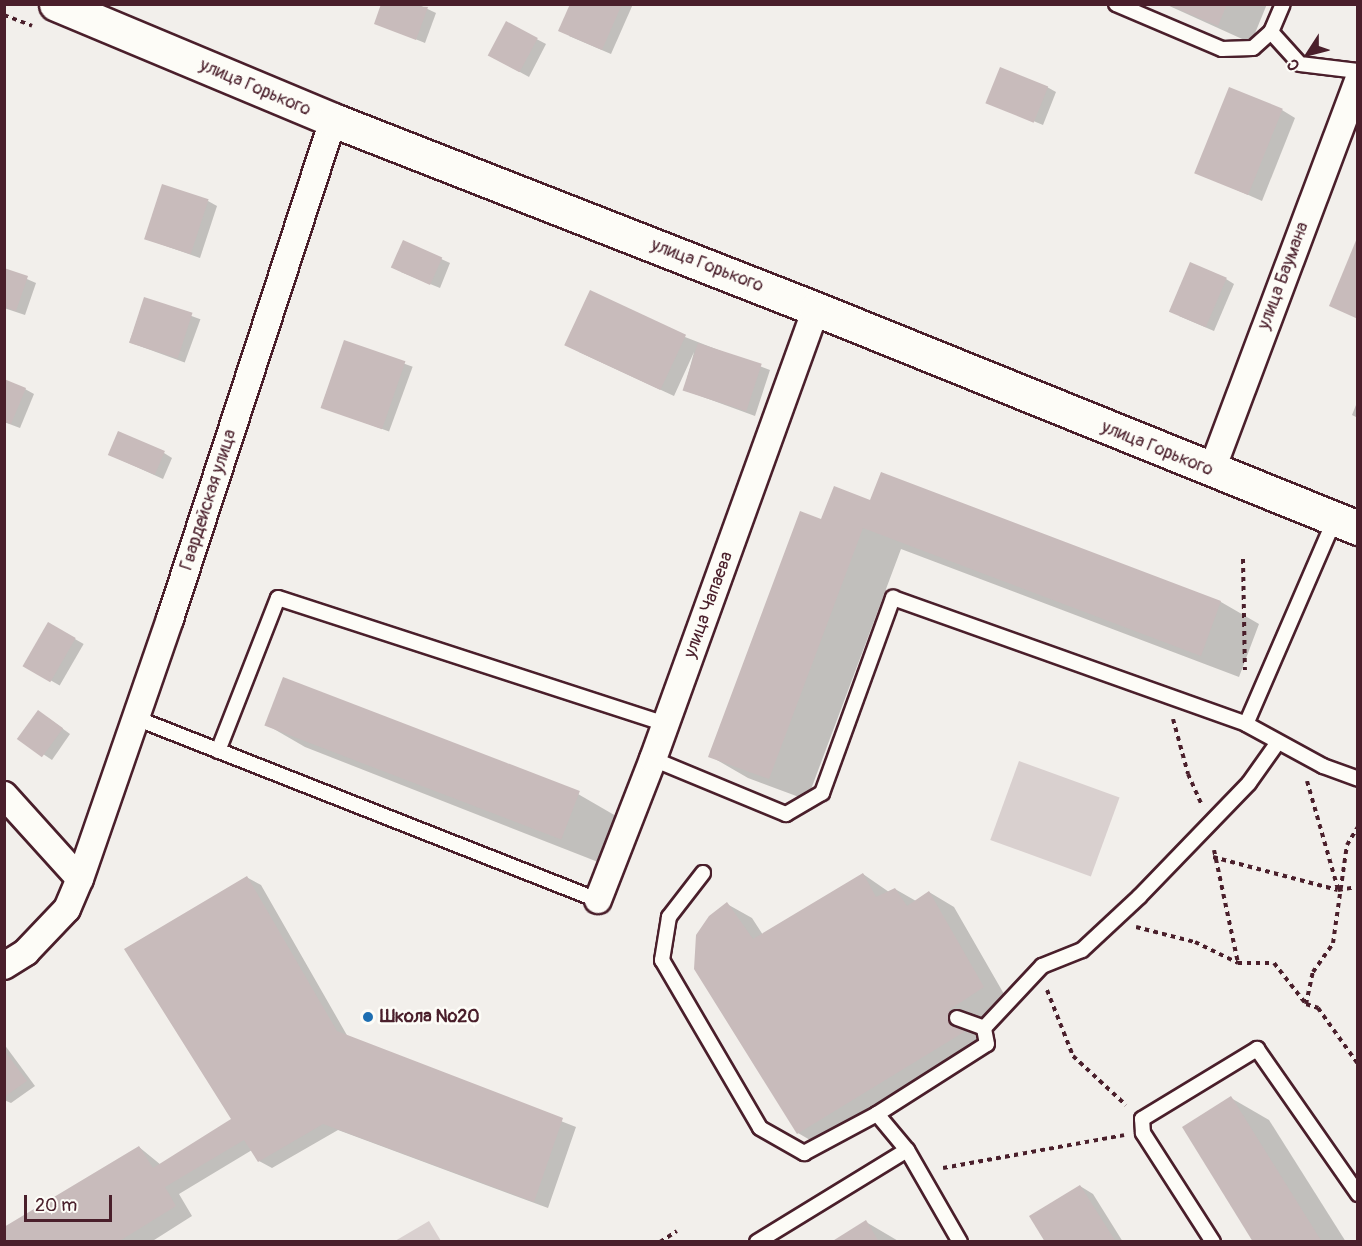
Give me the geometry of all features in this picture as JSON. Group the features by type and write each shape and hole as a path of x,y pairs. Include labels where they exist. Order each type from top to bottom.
{"main road":[{"name":"улица Горького","path":"56,4 333,120 816,309 1211,472 1346,525"}],"street":[{"name":"улица Баумана","path":"1211,472 1358,81"},
{"name":"Гвардейская улица","path":"4,966 26,952 67,909 80,879 170,618 333,120"},
{"name":"улица Чапаева","path":"598,900 654,759 816,309"},
{"path":"4,795 80,879"}],"lane":[{"path":"1116,4 1222,49 1253,48 1271,32 1283,4"},
{"path":"1271,32 1300,64 1358,71"},
{"path":"1246,724 1346,525"},
{"path":"218,751 278,598 666,724"},
{"path":"654,759 786,814 822,793 892,598 1246,724 1300,754 1358,779"},
{"path":"134,717 598,900"},
{"path":"984,1029 1042,966 1083,950 1112,922 1249,783 1278,742"},
{"path":"703,873 669,917 663,960 760,1128 804,1153 878,1114 987,1044 984,1029"},
{"path":"957,1018 984,1029"},
{"path":"1213,1242 1142,1126 1257,1049 1358,1194"},
{"path":"878,1114 907,1150 960,1242"},
{"path":"757,1242 907,1150"}],"path":[{"path":"1243,559 1245,677"},
{"path":"1300,754 1338,890"},
{"path":"1306,1004 1313,972 1333,943 1338,890 1347,845 1358,827"},
{"path":"1171,864 1215,856 1338,890 1358,887"},
{"path":"1112,922 1195,942 1238,963 1274,963 1306,1004 1318,1008 1358,1064"},
{"path":"1042,966 1054,1015 1073,1056 1142,1126"},
{"path":"922,1174 964,1161 1142,1126"},
{"path":"660,1242 677,1230"}],"shaded area":[{"path":"1019,761 1120,798 1091,877 990,840"},
{"path":"429,1221 441,1241 395,1241"}],"building":[{"path":"381,4 428,7 416,40 374,24"},
{"path":"570,4 622,4 602,50 558,31"},
{"path":"1166,4 1227,4 1218,26"},
{"path":"506,21 538,38 519,72 488,55"},
{"path":"1000,67 1048,86 1034,123 985,103"},
{"path":"1229,87 1283,109 1248,195 1194,173"},
{"path":"162,184 209,199 191,254 144,239"},
{"path":"1358,238 1358,319 1329,306"},
{"path":"403,240 442,257 430,285 391,267"},
{"path":"1190,262 1227,278 1206,327 1169,312"},
{"path":"4,268 28,276 16,311 4,307"},
{"path":"590,290 686,335 660,390 564,345"},
{"path":"144,297 193,313 178,358 129,343"},
{"path":"344,340 405,361 382,429 321,408"},
{"path":"698,343 762,364 746,411 683,391"},
{"path":"4,379 26,388 11,424 4,422"},
{"path":"118,431 165,451 155,475 108,455"},
{"path":"881,472 1221,601 1201,656 863,528 769,779 708,757 800,511 821,519 834,486 870,500"},
{"path":"48,622 76,638 50,682 22,666"},
{"path":"283,677 580,791 561,840 264,726"},
{"path":"38,710 63,728 42,757 17,739"},
{"path":"863,873 876,897 895,888 907,906 929,891 984,987 949,1010 964,1032 797,1134 694,969 696,935 709,916 727,902 753,939"},
{"path":"247,876 337,1031 563,1118 534,1202 323,1124 258,1162 244,1140 165,1187 176,1206 118,1242 4,1242 4,1227 139,1146 153,1168 231,1119 124,949"},
{"path":"4,1050 27,1081 4,1097"},
{"path":"1231,1096 1322,1242 1253,1242 1182,1127"},
{"path":"1080,1185 1116,1242 1045,1242 1029,1216"},
{"path":"866,1220 879,1242 831,1242"}],"place":[{"name":"Школа №20","path":"368,1017"}]}
